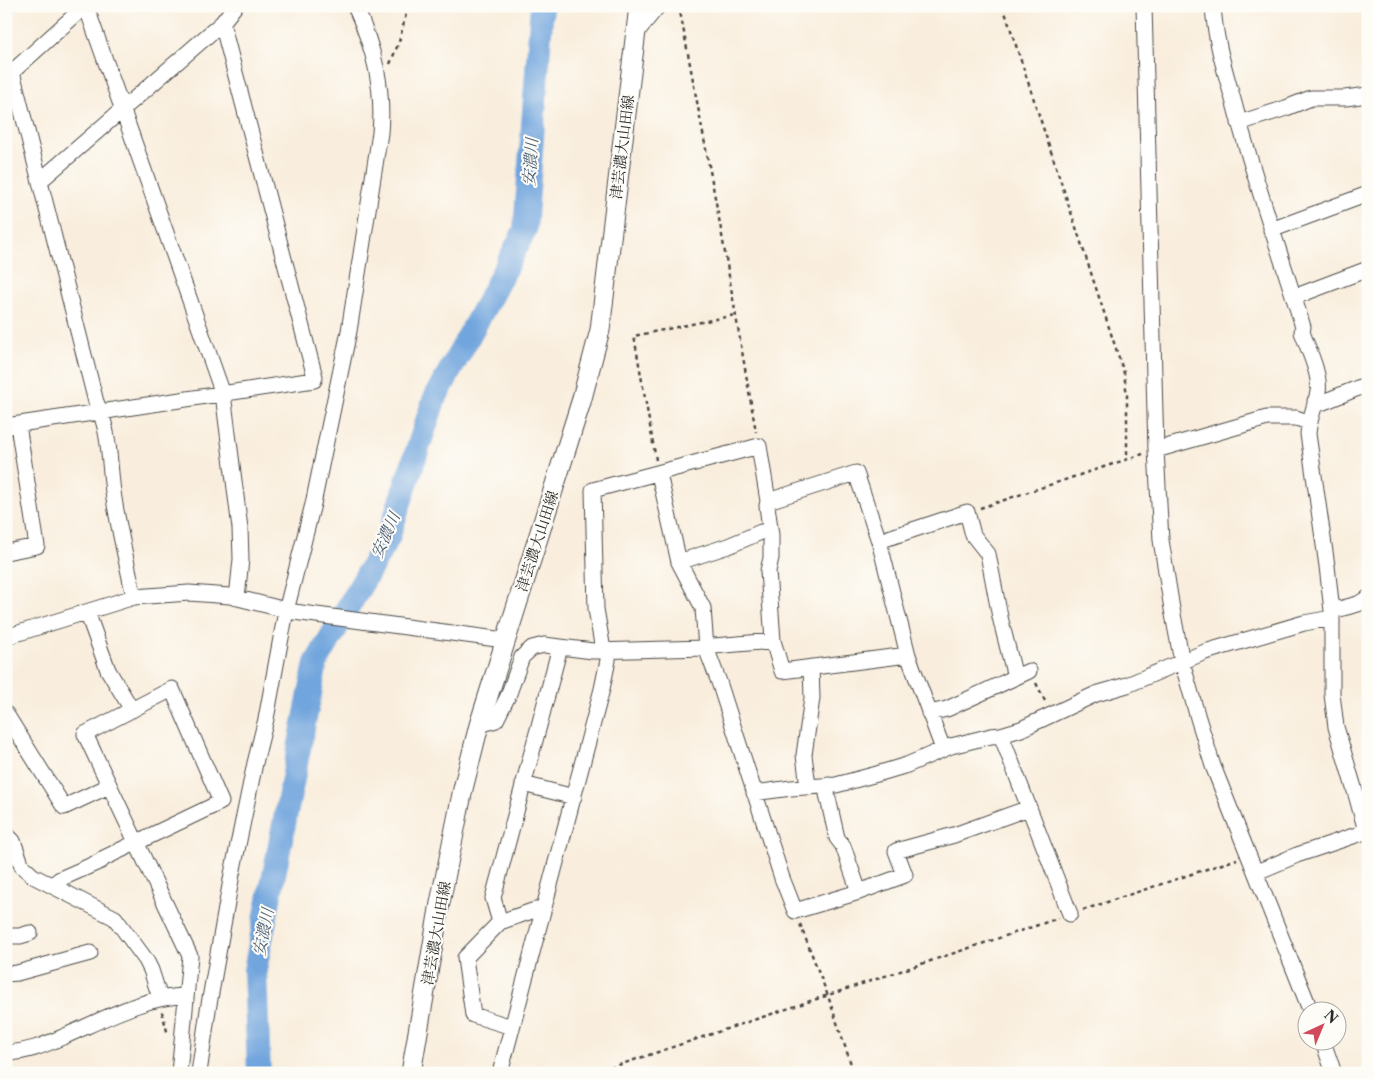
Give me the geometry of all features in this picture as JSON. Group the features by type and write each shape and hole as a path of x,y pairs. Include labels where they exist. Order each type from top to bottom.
{"main road":[{"name":"津芸濃大山田線","path":"411,1073 440,903 463,789 499,640 581,402 598,338 639,6"}],"street":[{"path":"134,597 113,492 108,444 101,412 96,402 40,181 9,73 85,6 224,394 240,528 241,559 237,598"},
{"path":"40,181 222,23 235,6"},
{"path":"200,1073 208,1010 254,763 290,612 349,331 380,133 381,100 377,67 367,33 355,6"},
{"path":"636,33 658,6"},
{"path":"1144,6 1156,450 1161,540 1172,609 1182,662 1214,766 1307,1002"},
{"path":"1213,6 1217,42 1239,123 1271,230 1294,297 1303,327 1302,332 1317,379 1318,391 1308,422 1308,434 1326,556 1332,615 1332,694 1336,727 1367,831 1297,855 1257,872"},
{"path":"6,552 37,546 12,425 314,380 315,377 222,23"},
{"path":"1239,123 1311,98 1345,98 1368,95"},
{"path":"1271,230 1368,194"},
{"path":"1294,297 1368,269"},
{"path":"1315,401 1321,402 1368,384"},
{"path":"1156,450 1267,418 1296,418 1308,422"},
{"path":"500,1073 574,797 608,660 596,609 593,490 759,446 768,501 770,558 768,571 773,641 782,671 908,655"},
{"path":"768,501 856,473 878,541 908,655 943,750"},
{"path":"659,474 679,562 703,608 706,648 719,682 794,911 906,876 896,851 954,834 1029,808"},
{"path":"878,541 967,512 973,535 988,554 1000,617 1015,678"},
{"path":"679,562 728,546 761,532 770,532"},
{"path":"6,637 134,597 208,593 237,598 290,612 499,640"},
{"path":"754,793 808,786 836,785 907,765 943,750 1021,729 1096,694 1127,685 1205,652 1332,615 1368,598"},
{"path":"87,612 108,670 132,710"},
{"path":"479,725 496,720 508,696 522,657 529,650 544,645 593,651 706,648 773,641"},
{"path":"500,922 493,898 560,647"},
{"path":"808,786 804,754 812,698 811,667"},
{"path":"929,713 947,709 1029,671"},
{"path":"52,885 60,879 136,844 221,802 172,689 84,734 136,844 190,956 179,1073"},
{"path":"6,714 64,807 109,786"},
{"path":"1001,735 1070,914"},
{"path":"523,784 574,797"},
{"path":"828,785 827,794 837,838 843,846 858,892"},
{"path":"6,834 13,841 24,869 33,876 115,918 146,960 160,998"},
{"path":"512,1027 473,1015 464,962 466,955 500,922 535,910 543,911"},
{"path":"6,936 20,936 30,933"},
{"path":"6,974 90,953"},
{"path":"6,1053 31,1050 98,1021 160,998 186,996"},
{"path":"1327,1052 1334,1073"}],"path":[{"path":"385,69 393,60 408,6"},
{"path":"679,6 759,446"},
{"path":"967,512 1127,458 1127,396 1124,373 1003,6"},
{"path":"659,474 634,336 735,315"},
{"path":"1029,671 1051,715"},
{"path":"595,1073 1250,855"},
{"path":"794,911 828,996 854,1073"}],"waterway":[{"name":"安濃川","path":"259,1073 255,970 316,663 388,538 434,400 525,230 542,6"}]}
